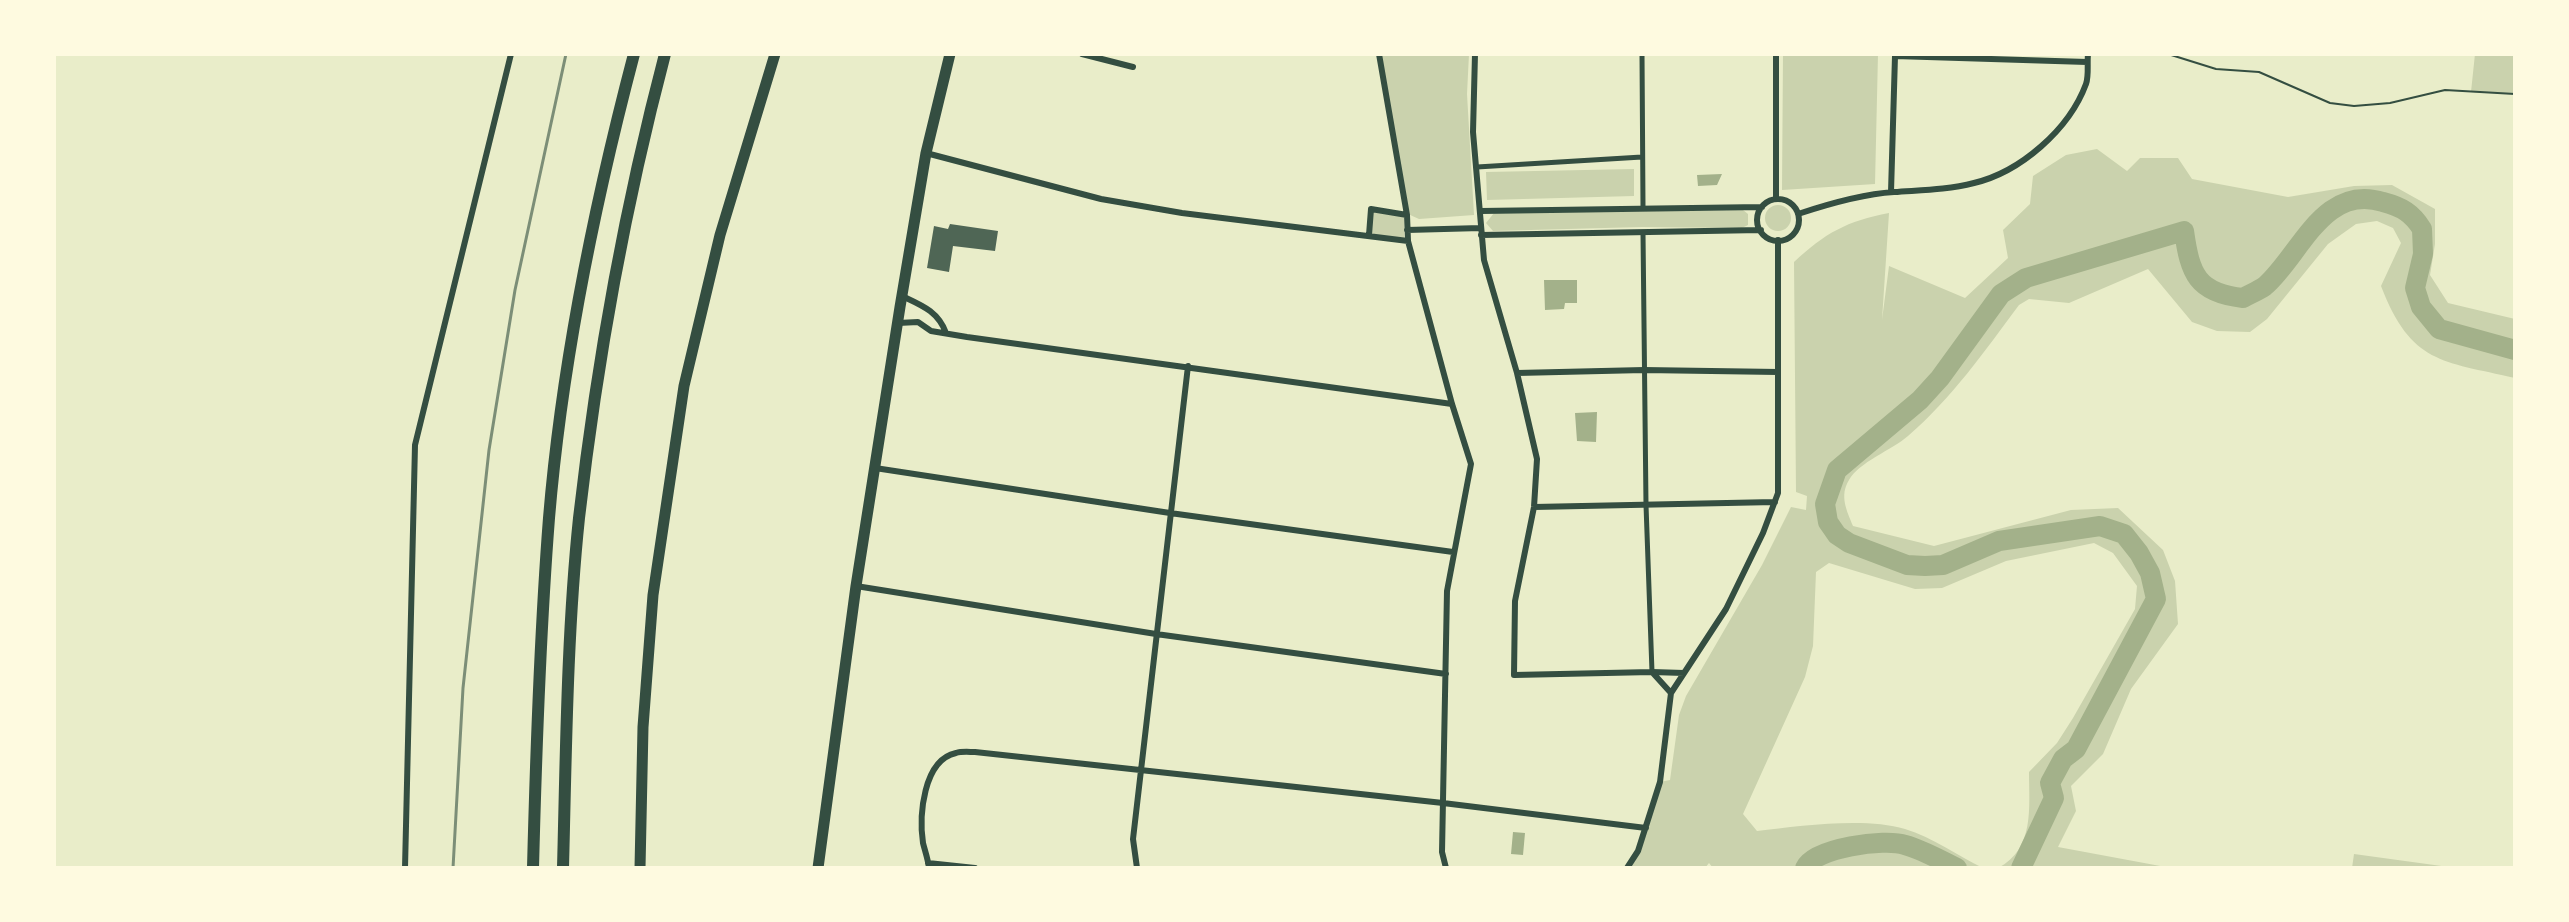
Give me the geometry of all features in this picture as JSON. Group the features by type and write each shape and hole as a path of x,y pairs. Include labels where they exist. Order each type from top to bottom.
{"highway":[{"path":"533,868 537,717 550,515 574,324 607,155 634,54"},
{"path":"563,868 567,721 579,520 604,328 638,157 665,54"},
{"path":"640,868 643,727 653,595 684,386 720,235 775,54"},
{"path":"818,868 856,586 902,296 926,153 950,54"}],"street":[{"path":"405,868 415,445 511,54"},
{"path":"1082,54 1133,67"},
{"path":"1379,54 1407,215 1408,241 1471,464 1447,591 1442,852 1446,868"},
{"path":"1475,54 1473,132 1484,260 1517,373 1537,459 1534,507 1515,601 1514,675 1684,673"},
{"path":"1642,54 1643,207"},
{"path":"1776,54 1776,199"},
{"path":"1798,214 1891,192 1941,190 1977,183 2017,164 2050,138 2074,108 2087,81 2087,58 1895,55 1891,192"},
{"path":"926,153 1101,199 1182,213 1408,241"},
{"path":"1477,167 1642,157"},
{"path":"1481,211 1762,207 1776,199 1787,201 1798,214 1798,227 1794,233 1778,240 1765,236 1758,219 1762,207"},
{"path":"1369,235 1371,209 1407,215"},
{"path":"1407,230 1643,233 1761,230"},
{"path":"1643,233 1646,505 1652,672 1671,693"},
{"path":"1627,868 1638,851 1660,782 1671,693 1726,609 1763,533 1778,493 1778,240"},
{"path":"902,296 918,301 936,315 946,333"},
{"path":"898,323 918,322 931,331 1452,404"},
{"path":"1137,868 1133,839 1188,366"},
{"path":"1517,373 1644,370 1778,372"},
{"path":"875,468 1453,552"},
{"path":"1534,507 1775,502"},
{"path":"856,586 1156,634 1446,674"},
{"path":"975,868 929,865 923,828 929,779 937,764 954,753 975,752 1646,828"}],"path":[{"path":"2168,54 2216,69 2259,72 2330,103 2354,106 2390,103 2445,90 2515,94"}],"shaded area":[{"path":"1379,54 1469,54 1467,94 1474,215 1419,219 1408,214"},
{"path":"1783,54 1878,54 1875,184 1782,190"},
{"path":"2475,54 2515,54 2515,94 2471,92"},
{"path":"2097,149 2127,171 2140,158 2178,158 2192,179 2288,197 2354,186 2392,185 2435,209 2435,244 2430,275 2448,303 2515,319 2515,378 2448,362 2417,345 2404,331 2381,286 2401,243 2393,228 2377,221 2356,224 2328,244 2267,319 2250,332 2217,331 2192,322 2148,269 2069,303 2029,299 2019,305 1967,374 1924,421 1854,474 1846,486 1845,503 1853,526 1934,546 2071,510 2118,508 2163,550 2175,581 2178,624 2131,689 2103,754 2071,786 2076,811 2058,847 2171,868 1998,868 2010,860 2024,839 2029,813 2029,772 2057,743 2135,609 2137,586 2113,553 2094,543 2006,561 1942,588 1915,589 1829,563 1816,572 1813,646 1805,677 1743,814 1757,831 1852,823 1889,825 1915,832 1983,868 1713,868 1709,863 1705,868 1627,868 1638,851 1660,782 1670,780 1679,715 1686,696 1762,565 1791,507 1806,510 1807,496 1796,492 1794,262 1837,230 1889,213 1882,320 1889,266 1965,298 2008,258 2003,230 2030,204 2033,176 2066,155"},
{"path":"1634,169 1634,196 1487,200 1486,172"},
{"path":"1722,174 1717,185 1698,186 1697,175"},
{"path":"1778,205 1787,209 1791,218 1787,227 1778,231 1769,227 1765,218 1769,209"},
{"path":"1372,210 1404,217 1404,238 1369,235"},
{"path":"1743,210 1748,214 1748,225 1742,228 1493,231 1486,223 1494,213"},
{"path":"1544,280 1577,280 1577,303 1565,303 1564,309 1545,310"},
{"path":"1597,412 1596,442 1577,441 1575,413"},
{"path":"1513,832 1525,833 1523,855 1511,854"},
{"path":"2354,854 2456,868 2352,868"}],"building":[{"path":"950,224 998,231 995,251 953,246 949,272 927,268 934,226 948,229"}],"waterway":[{"path":"2021,868 2054,798 2050,783 2063,759 2076,749 2156,599 2150,573 2124,534 2100,526 1999,541 1943,565 1907,565 1849,543 1837,535 1828,522 1825,504 1837,470 1920,400 1940,378 2001,294 2026,278 2184,231 2189,259 2198,279 2215,291 2243,298 2265,286 2329,212 2344,203 2362,199 2401,209 2422,229 2423,254 2415,288 2421,307 2439,329 2515,350"},
{"path":"1805,868 1811,861 1835,850 1882,843 1912,847 1957,868"}],"railway":[{"path":"453,868 463,688 489,450 515,290 566,54"}]}
